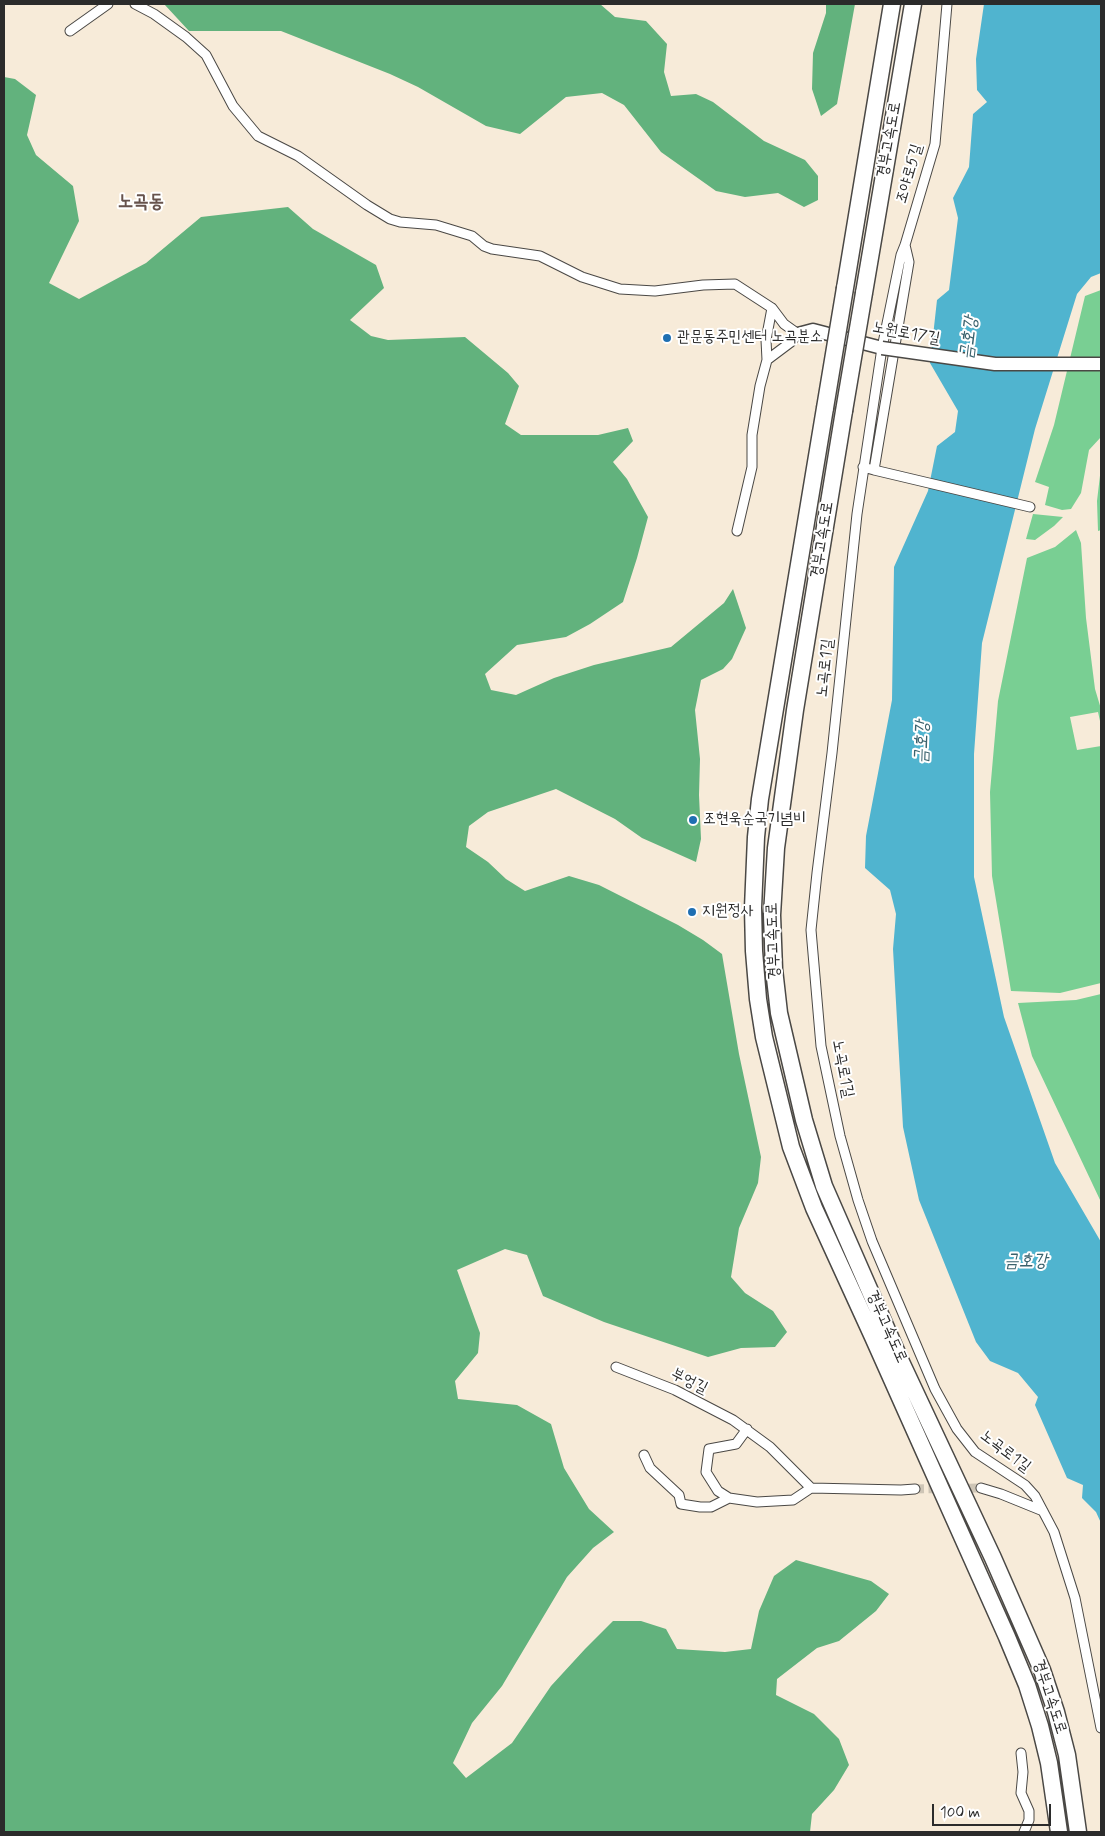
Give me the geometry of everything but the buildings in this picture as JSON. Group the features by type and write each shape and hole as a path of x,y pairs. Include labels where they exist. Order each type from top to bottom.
{"highway":[{"name":"경부고속도로","path":"892,4 760,799 753,891 758,999 764,1038 791,1147 811,1200 1008,1637 1027,1685 1049,1763 1059,1832"},
{"name":"경부고속도로","path":"913,4 795,710 779,824 772,914 774,969 779,1013 806,1129 824,1186 901,1362 993,1558 1042,1670 1056,1712 1067,1755 1078,1832"}],"main road":[{"name":"노원로17길","path":"798,334 813,330 882,348 995,364 1101,364"}],"street":[{"path":"70,31 108,4"},
{"path":"135,4 154,14 186,37 206,55 233,106 258,136 298,156 367,206 390,219 400,222 436,225 472,236 484,246 492,249 540,256 582,277 620,290 655,292 704,285 734,284 772,308 784,324 798,334 791,342 767,360"},
{"name":"조야로5길","path":"882,348 901,255 935,144 947,4"},
{"path":"874,470 909,262 905,245"},
{"path":"737,531 752,468 752,435 760,386 767,360 766,340 772,308"},
{"name":"노곡로1길","path":"882,348 863,467 811,930 821,1046 840,1136 858,1200 875,1249 936,1389 957,1429 975,1452 1025,1485 1034,1496 1054,1532 1075,1598 1101,1728"},
{"path":"863,467 1030,507"},
{"name":"부엉길","path":"616,1367 675,1390 747,1429 770,1447 811,1488"},
{"path":"747,1429 736,1444 709,1449 706,1472 718,1491 730,1498 758,1502 793,1500 811,1488 915,1489"},
{"path":"644,1454 650,1468 679,1495 681,1504 710,1507 730,1498"},
{"path":"981,1488 1043,1511"},
{"path":"1021,1753 1023,1772 1021,1793 1029,1811 1029,1820 1024,1832"}],"green space":[{"path":"164,4 600,4 615,17 646,21 667,44 664,72 671,96 696,94 713,102 764,141 805,160 818,176 818,200 804,207 778,193 745,197 716,191 661,152 624,105 602,93 566,97 520,134 486,126 418,87 390,74 281,31 189,31"},
{"path":"826,4 855,4 837,104 821,116 812,89 813,53 826,13"},
{"path":"4,77 15,79 36,95 27,135 36,155 73,186 79,221 49,283 79,299 146,263 201,217 288,207 313,229 376,265 384,288 350,320 371,336 388,340 465,337 508,373 519,386 505,424 521,435 598,435 628,428 633,441 613,462 627,479 648,517 623,602 566,637 517,645 485,674 491,690 516,695 554,678 594,665 671,647 724,603 733,589 746,628 732,659 723,669 701,680 695,710 700,759 701,839 696,862 642,838 615,819 556,789 488,812 469,826 466,847 488,862 506,879 525,891 569,876 599,885 678,925 722,954 739,1054 761,1157 758,1183 739,1228 731,1277 745,1293 773,1311 787,1332 775,1347 741,1348 708,1357 604,1322 543,1296 527,1255 505,1249 457,1270 480,1333 478,1353 455,1381 458,1399 517,1405 551,1424 564,1468 589,1509 614,1532 593,1548 567,1577 502,1686 472,1723 453,1763 466,1778 512,1743 551,1686 613,1621 641,1621 666,1629 677,1649 725,1652 751,1649 759,1611 774,1576 796,1560 871,1581 889,1594 876,1611 839,1641 817,1648 777,1679 776,1695 814,1714 839,1739 849,1765 834,1790 812,1814 810,1832 4,1832"},
{"path":"1101,290 1101,437 1089,450 1081,493 1071,509 1062,510 1045,505 1049,487 1035,482 1054,425 1085,296"},
{"path":"1101,467 1101,530 1098,531 1097,501"},
{"path":"1033,514 1063,517 1035,540 1026,539"},
{"path":"1076,530 1081,543 1086,618 1095,689 1101,709 1101,720 1098,712 1070,717 1077,750 1101,746 1101,983 1060,993 1011,991 992,876 990,792 998,701 1027,558 1055,547"},
{"path":"1101,994 1101,1202 1032,1056 1018,1003 1076,1000"}],"water":[{"name":"금호강","path":"984,4 1101,4 1101,273 1091,277 1077,294 1035,429 982,643 974,754 974,877 1004,1017 1055,1163 1101,1242 1101,1523 1096,1512 1082,1498 1083,1485 1067,1478 1035,1405 1038,1397 1018,1373 990,1361 976,1342 919,1200 903,1127 893,949 896,914 890,890 865,868 866,836 892,700 894,567 928,491 937,446 955,432 958,411 930,363 937,300 949,290 958,218 953,198 969,167 973,114 987,102 977,90 976,59"}],"tunnel":[{"path":"915,1489 981,1488"}],"place":[{"name":"관문동주민센터 노곡분소","path":"667,338"},
{"name":"조현욱순국기념비","path":"693,820"},
{"name":"지원정사","path":"692,912"}],"district":[{"name":"노곡동","path":"141,203"}]}
